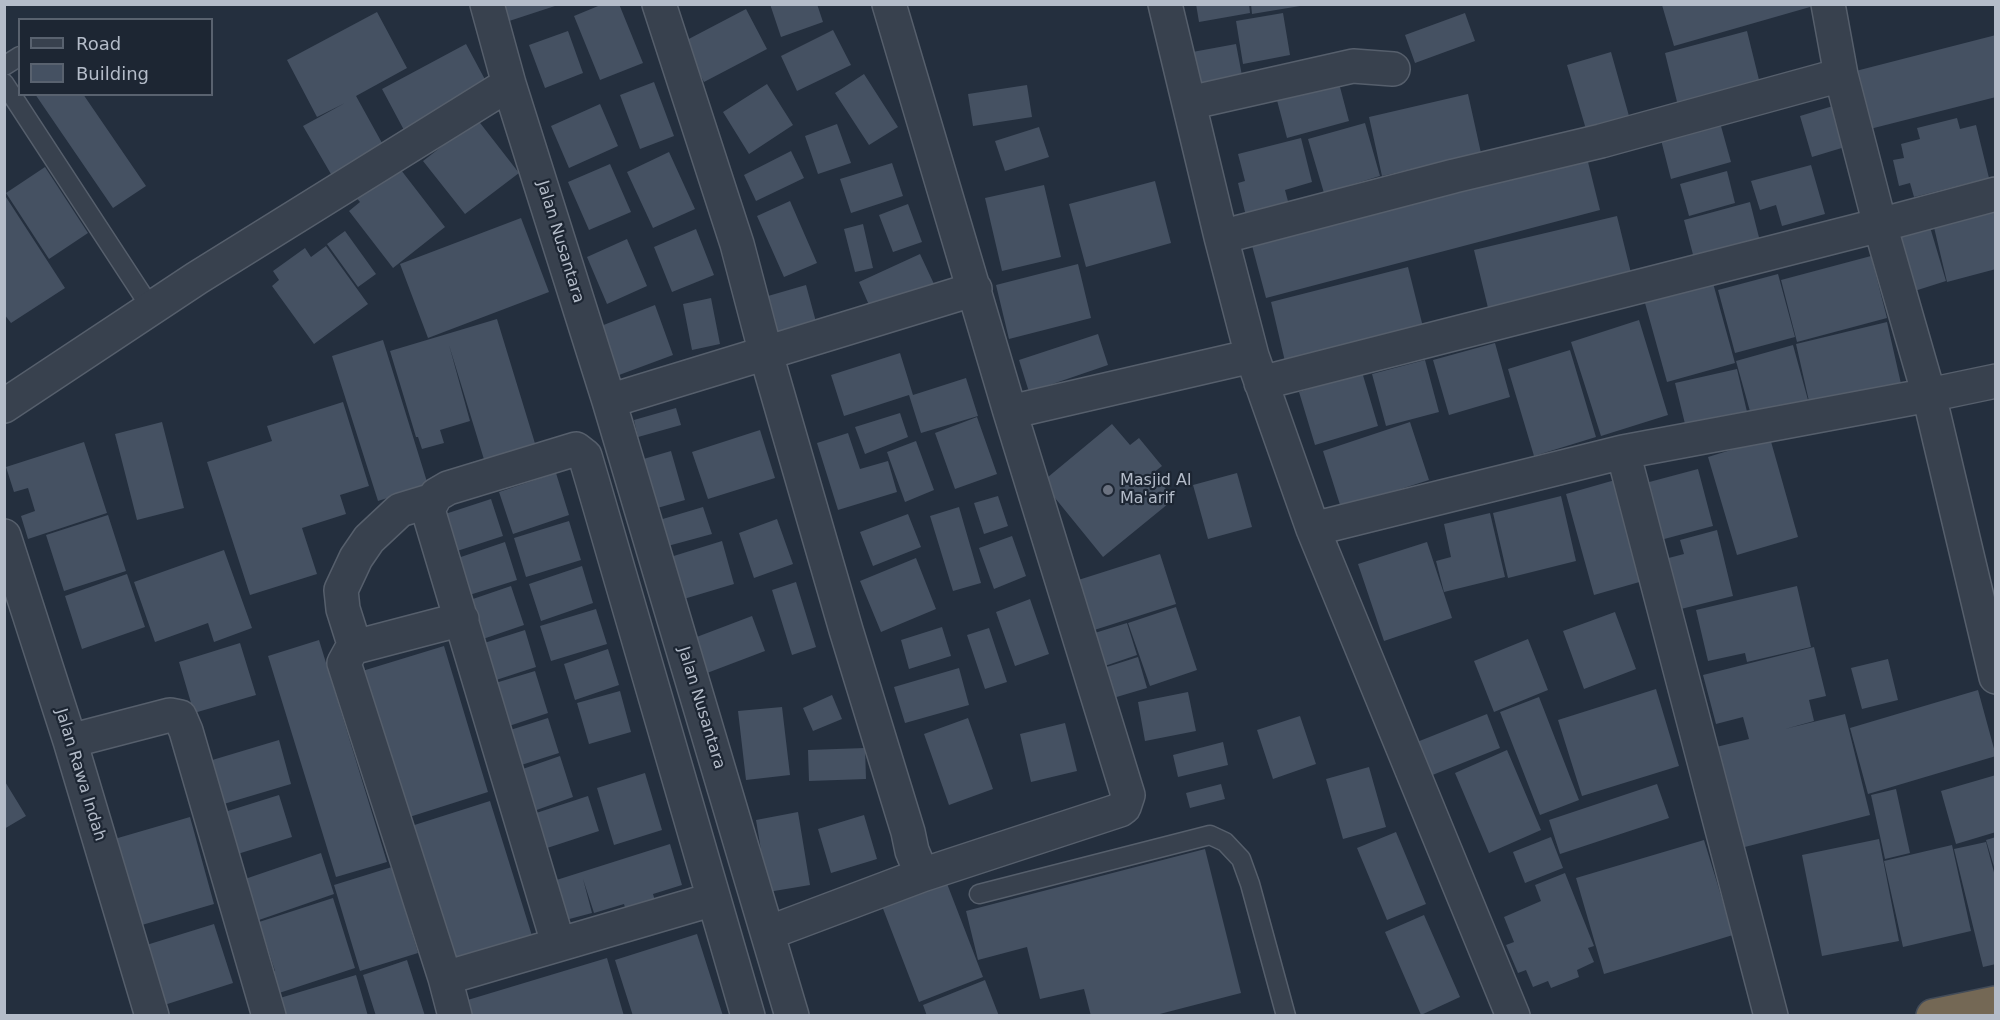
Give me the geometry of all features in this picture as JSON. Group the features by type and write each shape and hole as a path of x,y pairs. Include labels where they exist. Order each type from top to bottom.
{"highway":[{"path":"1934,1016 1995,1003"}],"street":[{"name":"Jalan Nusantara","path":"487,4 509,84 609,400 792,1016"},
{"path":"659,4 737,244 766,354 846,630 912,851 922,875"},
{"path":"768,933 922,875 1120,810 1124,807 1128,795 1010,412 889,4"},
{"path":"1165,4 1221,237 1257,370 1313,529 1514,1016"},
{"path":"1828,4 1841,75 1880,225 1929,395 1995,677"},
{"path":"1189,103 1353,66 1393,69"},
{"path":"1221,237 1454,176 1601,141 1841,75"},
{"path":"4,406 151,308 509,84"},
{"path":"1010,412 1257,370 1880,225 1995,194"},
{"path":"609,400 975,289"},
{"path":"1313,529 1623,452 1995,381"},
{"path":"558,943 429,513 433,500 441,491 576,449 585,456 748,1016"},
{"path":"1623,452 1771,1016"},
{"path":"355,647 343,609 341,590 356,558 369,539 400,510 409,505 433,500"},
{"name":"Jalan Rawa Indah","path":"4,536 70,741 152,1016"},
{"path":"454,1016 445,978 344,663 350,651 355,647 462,618"},
{"path":"70,741 170,715 180,717 269,1016"},
{"path":"445,978 714,899"}],"lane":[{"path":"4,66 18,57"},
{"path":"4,83 151,308"},
{"path":"980,894 1210,835 1225,842 1241,859 1286,1016"}],"building":[{"path":"494,4 558,4 558,5 500,24"},
{"path":"603,4 619,4 643,63 600,80 574,16"},
{"path":"770,4 817,4 823,22 781,37"},
{"path":"1196,4 1249,4 1250,13 1199,22"},
{"path":"1251,4 1300,4 1300,6 1252,14"},
{"path":"1662,5 1817,5 1674,46"},
{"path":"746,9 767,49 704,82 683,42"},
{"path":"377,12 407,68 356,96 387,152 335,181 303,126 345,103 317,117 287,60"},
{"path":"1283,13 1290,55 1243,64 1236,21"},
{"path":"1465,13 1475,41 1415,63 1405,35"},
{"path":"833,30 851,65 797,91 781,56"},
{"path":"568,31 583,73 545,88 529,45"},
{"path":"1747,31 1762,92 1680,114 1665,53"},
{"path":"1996,35 1996,97 1862,131 1848,73"},
{"path":"466,44 489,87 405,132 382,89"},
{"path":"1236,44 1243,81 1193,90 1187,53"},
{"path":"1611,52 1631,123 1588,136 1567,65"},
{"path":"1336,72 1349,121 1287,138 1274,89"},
{"path":"864,74 898,127 869,145 835,93"},
{"path":"654,82 674,136 640,149 620,95"},
{"path":"767,84 793,125 749,154 723,112"},
{"path":"1027,85 1032,117 973,126 968,94"},
{"path":"1468,94 1481,153 1382,176 1369,117"},
{"path":"36,96 84,96 146,186 113,208"},
{"path":"600,104 618,146 569,168 551,126"},
{"path":"1833,106 1845,147 1812,157 1800,116"},
{"path":"1957,118 1960,129 1976,125 1989,178 1914,197 1910,183 1899,186 1893,160 1904,158 1901,144 1920,139 1917,128"},
{"path":"477,119 519,173 465,214 423,161"},
{"path":"1719,119 1731,162 1671,179 1660,136"},
{"path":"1365,123 1380,176 1324,193 1308,139"},
{"path":"837,124 851,163 818,174 805,136"},
{"path":"1039,127 1049,157 1005,171 995,141"},
{"path":"1301,138 1312,182 1285,190 1289,205 1246,216 1238,183 1245,181 1238,154"},
{"path":"1585,150 1600,210 1266,298 1250,238"},
{"path":"791,151 804,178 756,201 744,175"},
{"path":"669,152 695,209 653,228 627,172"},
{"path":"892,163 903,196 851,213 840,179"},
{"path":"610,164 631,212 589,230 568,182"},
{"path":"1811,165 1825,214 1782,226 1776,205 1760,210 1751,181"},
{"path":"45,167 88,233 49,259 6,193"},
{"path":"386,169 392,177 401,170 445,227 393,268 349,211 360,202 354,195"},
{"path":"1727,171 1735,203 1689,216 1680,184"},
{"path":"1155,181 1171,243 1086,267 1069,204"},
{"path":"1044,185 1061,257 1002,271 985,198"},
{"path":"4,194 65,288 11,323 4,314"},
{"path":"790,201 817,263 784,277 757,216"},
{"path":"1750,202 1763,253 1697,270 1684,220"},
{"path":"1996,203 1996,269 1947,282 1932,219"},
{"path":"908,204 922,242 893,252 879,215"},
{"path":"1617,216 1632,277 1489,312 1474,250"},
{"path":"521,218 549,292 428,338 400,264"},
{"path":"863,224 873,268 855,272 844,229"},
{"path":"1930,227 1946,281 1902,295 1886,240"},
{"path":"696,229 714,275 672,292 654,247"},
{"path":"345,231 376,274 358,287 327,244"},
{"path":"627,239 647,286 607,304 587,257"},
{"path":"326,246 368,304 314,344 272,286 279,280 273,271 305,248 311,257"},
{"path":"920,254 934,284 872,312 859,282"},
{"path":"1871,256 1887,318 1797,342 1781,280"},
{"path":"1078,264 1091,318 1009,339 996,285"},
{"path":"1408,267 1425,335 1287,370 1271,302"},
{"path":"1778,274 1795,337 1735,353 1718,290"},
{"path":"1713,283 1735,363 1667,382 1645,303"},
{"path":"806,285 819,333 781,344 768,296"},
{"path":"711,298 720,344 692,350 683,304"},
{"path":"655,305 673,355 619,375 601,326"},
{"path":"497,319 537,450 486,466 449,345 470,421 440,430 444,443 422,449 416,437 390,351"},
{"path":"1639,320 1668,415 1601,436 1571,342"},
{"path":"1887,322 1902,388 1811,410 1796,344"},
{"path":"1098,334 1108,365 1029,392 1019,360"},
{"path":"383,340 428,485 378,501 332,356"},
{"path":"1495,343 1510,397 1449,415 1433,360"},
{"path":"1793,345 1808,400 1751,415 1736,361"},
{"path":"1570,350 1596,437 1534,456 1508,369"},
{"path":"900,353 913,395 966,378 978,416 921,433 909,395 844,416 831,375"},
{"path":"1425,360 1439,412 1386,426 1372,374"},
{"path":"1737,369 1748,416 1687,432 1675,383"},
{"path":"1362,372 1378,426 1315,445 1299,392"},
{"path":"343,402 369,486 340,495 346,514 302,528 317,574 250,595 207,462 272,441 267,426"},
{"path":"676,408 681,425 638,437 634,420"},
{"path":"900,413 908,437 865,454 855,427"},
{"path":"977,417 997,474 955,489 935,433"},
{"path":"162,422 184,508 137,520 115,434"},
{"path":"1410,422 1429,480 1341,508 1323,451"},
{"name":"Masjid Al Ma'arif","path":"1112,424 1130,445 1139,438 1162,466 1153,473 1174,499 1103,557 1042,482"},
{"path":"760,430 775,478 708,499 692,452"},
{"path":"848,433 860,469 888,461 897,492 838,510 817,443"},
{"path":"1770,438 1798,537 1737,555 1708,457"},
{"path":"916,441 934,490 905,502 887,452"},
{"path":"84,442 107,513 28,539 21,516 35,511 28,488 14,492 6,467"},
{"path":"671,451 685,500 654,509 640,460"},
{"path":"1698,469 1713,526 1653,542 1638,485"},
{"path":"556,473 569,515 513,534 499,492"},
{"path":"1237,473 1252,527 1208,539 1193,485"},
{"path":"1615,480 1643,581 1594,595 1566,494"},
{"path":"998,496 1008,526 984,534 974,503"},
{"path":"1561,496 1576,561 1508,578 1493,513"},
{"path":"491,499 503,536 454,552 442,515"},
{"path":"703,507 712,534 664,547 656,521"},
{"path":"959,507 981,583 953,591 930,516"},
{"path":"1490,513 1505,577 1444,592 1436,561 1451,557 1444,524"},
{"path":"908,514 921,547 873,566 860,532"},
{"path":"108,515 126,571 64,591 46,535"},
{"path":"777,519 793,564 754,578 739,533"},
{"path":"569,521 581,560 526,577 514,538"},
{"path":"1717,530 1733,596 1669,612 1657,561 1684,554 1680,540"},
{"path":"1012,536 1026,576 994,589 979,548"},
{"path":"722,541 734,584 677,601 664,559"},
{"path":"505,542 517,580 463,597 452,560"},
{"path":"1427,542 1452,618 1384,641 1358,564"},
{"path":"224,550 252,628 214,642 208,623 155,642 134,582"},
{"path":"1160,554 1176,604 1088,632 1072,582"},
{"path":"916,558 936,609 881,632 860,581"},
{"path":"582,566 593,603 541,621 529,584"},
{"path":"127,574 145,627 82,649 65,596"},
{"path":"796,582 816,647 792,655 772,590"},
{"path":"511,586 524,625 480,640 467,601"},
{"path":"1797,586 1811,647 1747,662 1745,653 1708,661 1696,610"},
{"path":"1030,599 1049,654 1015,666 996,612"},
{"path":"1176,607 1197,670 1150,686 1128,623"},
{"path":"596,609 607,644 551,661 540,626"},
{"path":"1615,612 1636,669 1584,689 1563,631"},
{"path":"752,616 765,651 707,673 694,638"},
{"path":"1127,623 1137,655 1096,669 1085,636"},
{"path":"942,627 951,656 909,669 901,640"},
{"path":"989,628 1007,682 985,689 967,635"},
{"path":"525,630 536,667 490,682 478,645"},
{"path":"1528,639 1548,690 1494,712 1474,661"},
{"path":"319,640 387,862 336,877 268,656"},
{"path":"240,643 256,695 194,713 179,662"},
{"path":"444,646 488,792 403,819 359,672"},
{"path":"1814,647 1826,696 1809,700 1814,721 1785,729 1845,714 1870,815 1733,850 1708,749 1749,739 1743,717 1716,724 1703,675"},
{"path":"608,649 619,685 575,700 564,664"},
{"path":"1138,657 1147,688 1103,701 1094,671"},
{"path":"1888,659 1898,700 1862,709 1851,668"},
{"path":"959,668 969,705 905,723 894,687"},
{"path":"535,671 548,713 506,727 492,684"},
{"path":"1656,689 1679,766 1582,796 1558,720"},
{"path":"1978,690 1996,756 1868,794 1850,728"},
{"path":"620,691 631,732 589,744 577,703"},
{"path":"1188,692 1196,731 1145,741 1138,702"},
{"path":"832,695 842,719 813,731 803,708"},
{"path":"1539,697 1579,800 1540,815 1500,712"},
{"path":"782,707 790,775 746,780 738,711"},
{"path":"1487,714 1500,748 1430,776 1417,742"},
{"path":"1300,716 1316,764 1273,779 1257,730"},
{"path":"548,718 559,753 515,767 504,732"},
{"path":"968,718 993,789 949,805 924,734"},
{"path":"1065,723 1077,771 1031,782 1020,734"},
{"path":"279,740 291,784 217,806 199,764"},
{"path":"1223,742 1228,765 1178,777 1173,755"},
{"path":"865,748 866,779 809,781 808,750"},
{"path":"1507,750 1541,830 1489,853 1455,773"},
{"path":"560,756 573,797 531,812 517,771"},
{"path":"1369,767 1386,827 1343,839 1326,779"},
{"path":"645,773 662,830 614,845 597,788"},
{"path":"1996,775 1996,832 1956,844 1941,791"},
{"path":"4,780 26,816 4,829"},
{"path":"1221,784 1225,799 1190,808 1186,793"},
{"path":"1657,784 1669,818 1560,854 1549,820"},
{"path":"1896,789 1910,853 1885,859 1871,795"},
{"path":"279,795 292,837 228,857 215,815"},
{"path":"588,796 599,831 541,850 530,815"},
{"path":"490,801 533,939 449,966 405,828"},
{"path":"798,812 810,885 768,892 756,820"},
{"path":"864,815 877,859 831,873 818,829"},
{"path":"190,817 214,904 135,927 111,840"},
{"path":"1396,832 1426,904 1387,920 1357,848"},
{"path":"1551,837 1563,868 1525,883 1513,852"},
{"path":"1996,837 1996,870 1995,870 1986,840"},
{"path":"1879,839 1899,941 1822,956 1802,855"},
{"path":"1704,840 1733,935 1604,974 1576,878"},
{"path":"1986,842 1996,880 1996,964 1983,967 1954,849"},
{"path":"670,844 682,885 653,894 658,911 629,920 624,904 594,913 583,879 592,913 558,922 547,883"},
{"path":"1952,845 1971,931 1903,947 1884,861"},
{"path":"1205,849 1241,993 1152,1016 1091,1016 1084,989 1040,999 1027,947 978,960 966,911"},
{"path":"321,853 334,894 259,920 245,879"},
{"path":"392,867 418,953 360,971 334,885"},
{"path":"1565,873 1594,946 1588,948 1594,962 1577,970 1579,977 1551,988 1548,981 1533,987 1526,970 1518,973 1506,945 1514,942 1504,917 1541,901 1535,885"},
{"path":"946,881 983,977 919,1002 882,906"},
{"path":"333,898 355,968 273,995 266,974 275,971 259,922"},
{"path":"1424,915 1460,997 1421,1015 1385,932"},
{"path":"214,924 233,983 158,1007 140,947"},
{"path":"697,934 723,1016 633,1016 615,960"},
{"path":"607,958 624,1016 465,1016 461,1002"},
{"path":"407,960 425,1016 376,1016 363,975"},
{"path":"356,975 368,1016 275,1016 270,1001"},
{"path":"985,980 999,1016 927,1016 923,1005"}],"place":[{"name":"Masjid Al Ma'arif","path":"1108,490"}]}
